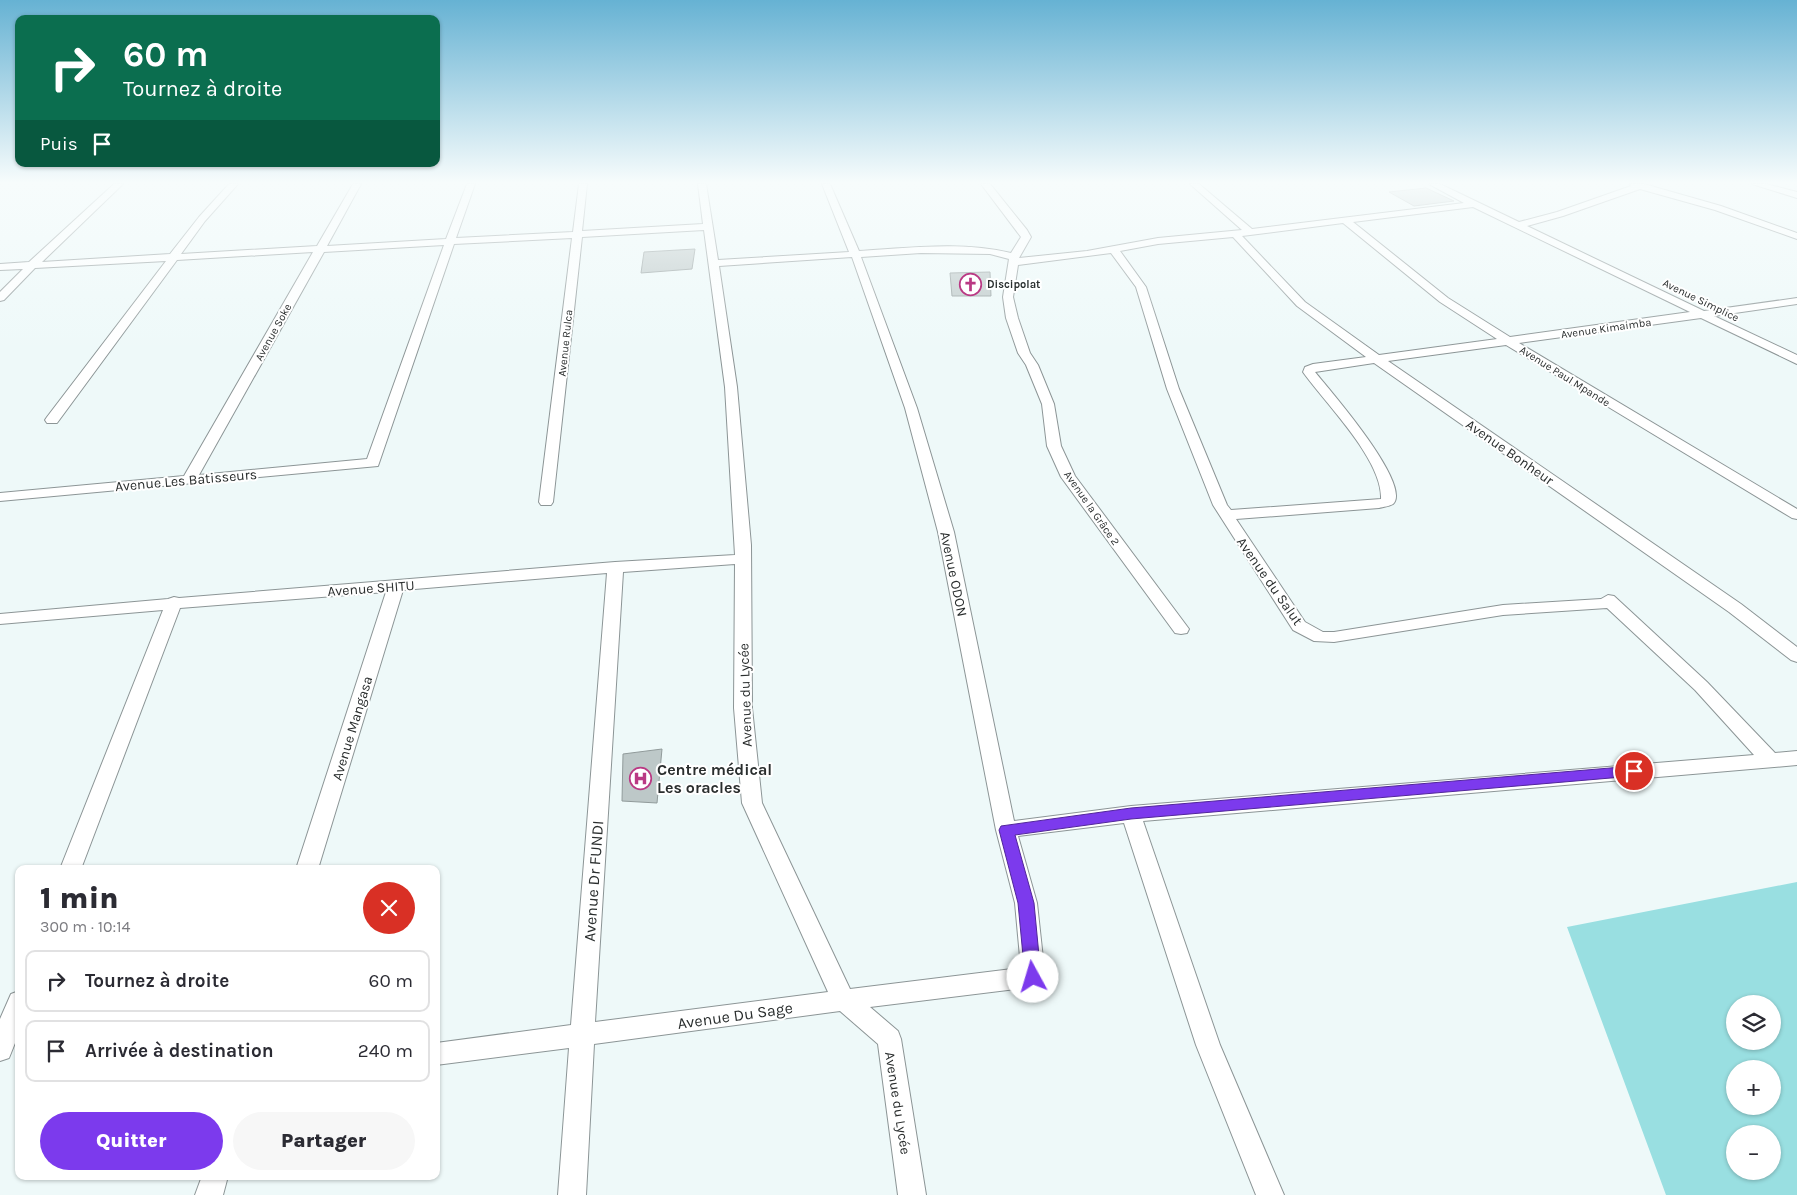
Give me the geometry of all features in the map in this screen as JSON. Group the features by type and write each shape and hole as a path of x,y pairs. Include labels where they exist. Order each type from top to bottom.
{"street":[{"path":"0,298 59,240"},
{"path":"52,420 186,240"},
{"name":"Avenue Soke","path":"189,480 325,240"},
{"path":"0,267 470,240"},
{"name":"Avenue Rulca","path":"546,502 576,240"},
{"name":"Avenue du Lycée","path":"711,240 731,387 743,559 743,708 752,803 844,1000 889,1039 912,1195"},
{"name":"Avenue ODON","path":"850,240 911,408 946,532 1006,830 1026,903 1033,977"},
{"name":"Avenue la Grâce 2","path":"1025,240 1014,260 1008,297 1012,318 1024,353 1048,404 1054,446 1068,477 1181,629"},
{"path":"715,263 960,249 990,251 1014,260 1114,250 1172,240"},
{"name":"Avenue Bonheur","path":"1240,240 1301,304 1374,358 1736,608 1797,656"},
{"name":"Avenue Paul Mpande","path":"1369,240 1444,300 1797,515"},
{"name":"Avenue Simplice","path":"1548,240 1797,360"},
{"name":"Avenue Les Batisseurs","path":"0,497 373,463 400,379 451,241"},
{"name":"Avenue du Salut","path":"1114,250 1141,287 1172,389 1220,505 1299,626 1320,637 1334,637 1503,610 1609,602 1701,686 1770,759"},
{"name":"Avenue Kimaimba","path":"1226,515 1380,504 1388,501 1390,495 1389,486 1367,445 1310,372 1313,368 1374,358 1797,302"},
{"name":"Avenue SHITU","path":"0,619 174,602 396,586 615,567 743,559"},
{"name":"Avenue Dr FUNDI","path":"572,1195 615,567"},
{"name":"Avenue Mangasa","path":"308,865 396,586"},
{"path":"72,865 174,602"},
{"path":"1006,830 1131,814 1797,758"},
{"path":"1131,814 1208,1045 1270,1195"},
{"name":"Avenue Du Sage","path":"440,1053 1033,977"},
{"path":"0,1050 15,1012"},
{"path":"210,1195 214,1180"}],"shaded area":[{"path":"1797,882 1797,1195 1666,1195 1567,927"}],"building":[{"path":"695,249 692,269 641,273 644,252"},
{"name":"Discipolat","path":"990,272 991,296 952,296 950,273"},
{"name":"Centre médical Les oracles","path":"662,749 657,803 622,801 623,754"}],"place":[{"name":"Discipolat","path":"971,284"},
{"name":"Centre médical Les oracles","path":"641,778"}],"route":[{"path":"1033,977 1026,903 1006,830 1131,814 1634,771"}]}
